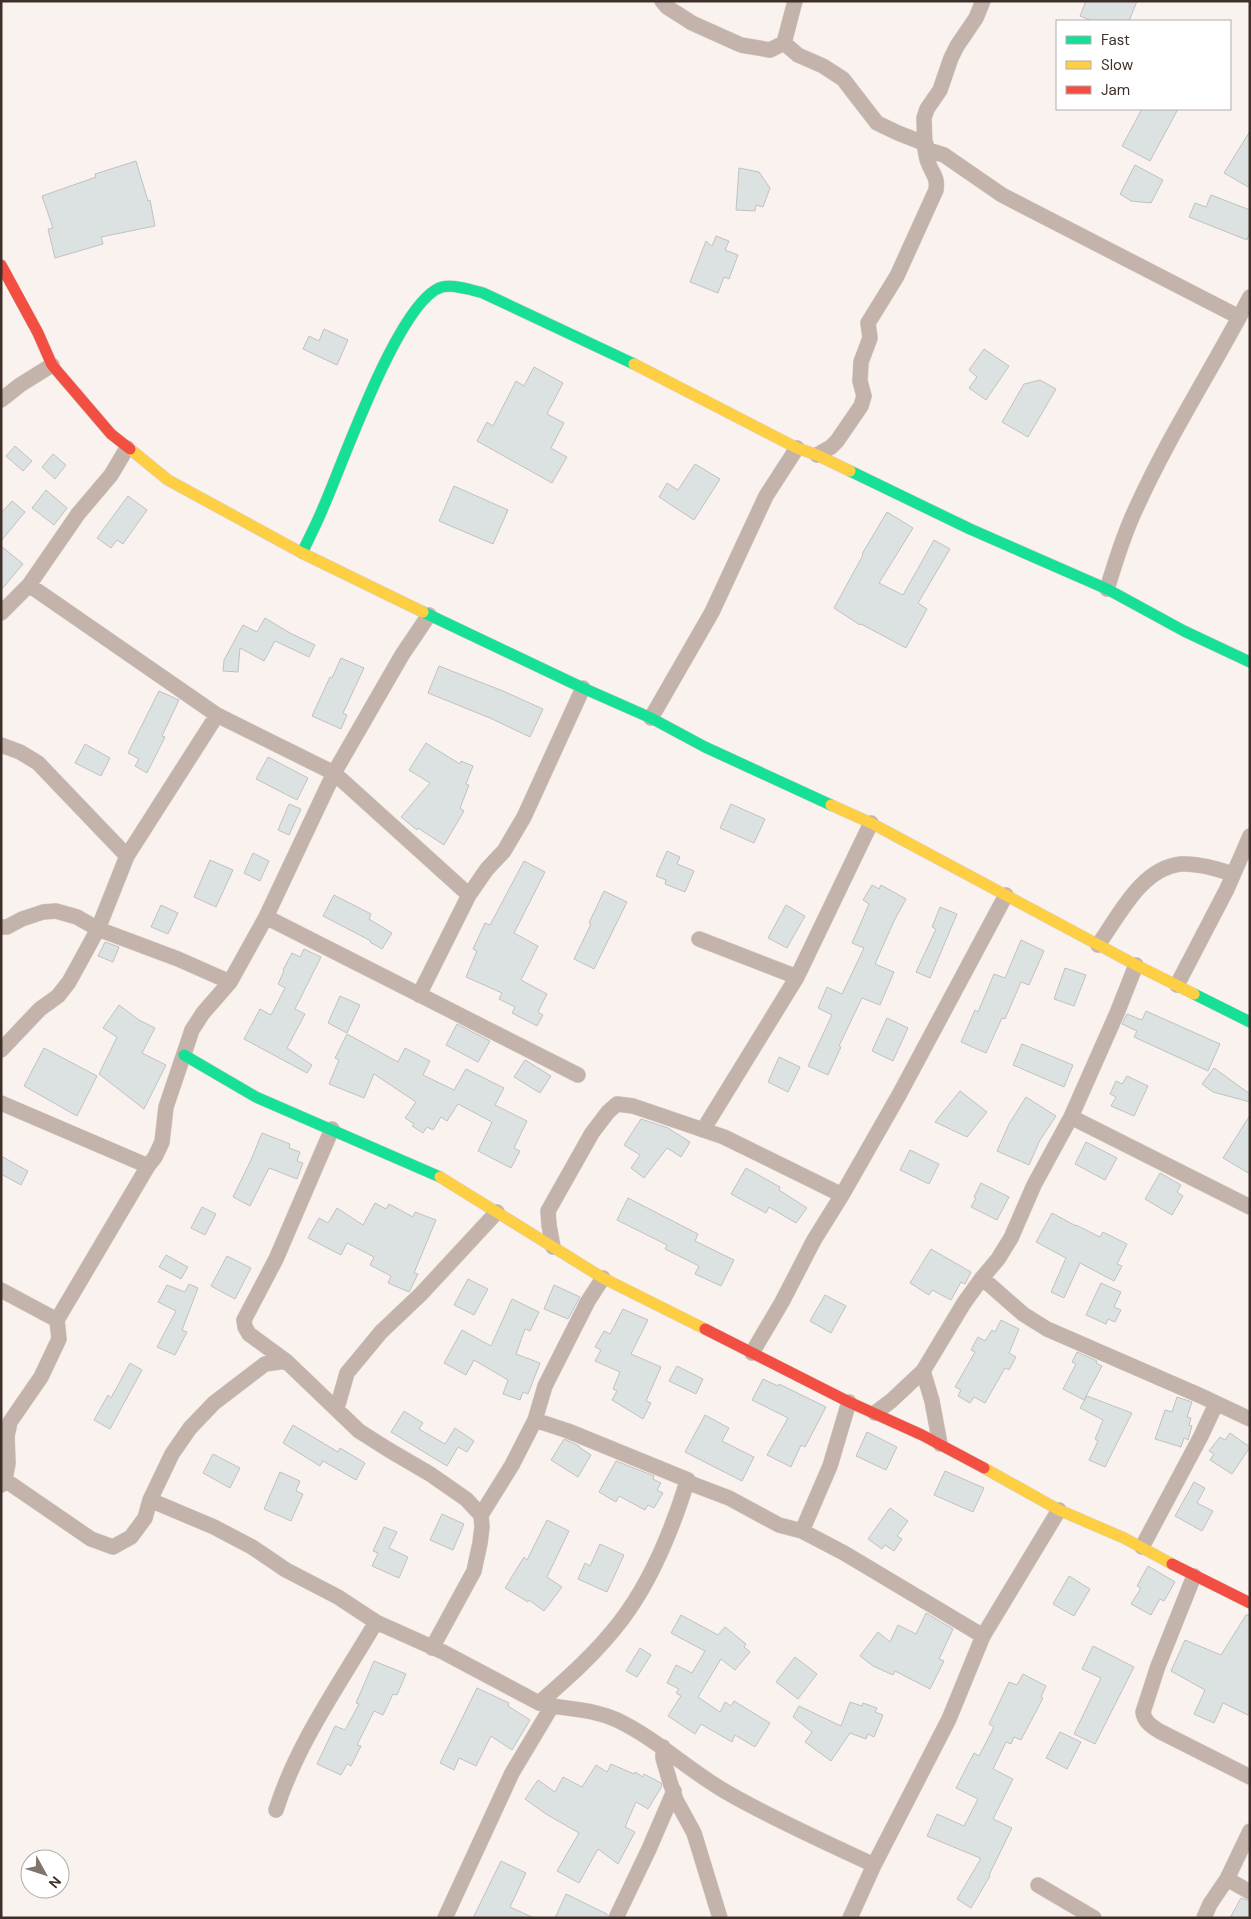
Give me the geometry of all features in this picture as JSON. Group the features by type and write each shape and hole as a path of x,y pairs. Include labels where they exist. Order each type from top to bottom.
{"street":[{"path":"662,1 667,7 692,24 741,45 770,50 784,43 795,1"},
{"path":"817,455 837,441 861,406 864,396 860,381 860,371 870,338 868,323 898,276 936,190 935,174 928,163 924,118 927,109 940,90 957,46 976,18 983,1"},
{"path":"784,43 798,55 823,66 843,79 877,123 944,155 1002,195 1239,317"},
{"path":"1,265 6,289 38,333 52,365 111,434 168,480 302,553 583,688 651,718 705,747 870,823 1136,965 1250,1022"},
{"path":"302,553 369,397 403,328 426,297 442,286 467,288 483,293 624,359 796,448 817,455 970,529 1106,589 1184,631 1250,662"},
{"path":"1106,589 1123,539 1170,438 1250,297"},
{"path":"1,400 20,385 52,365"},
{"path":"1,613 29,586 78,514 111,475 127,448"},
{"path":"651,718 712,612 766,496 796,448"},
{"path":"29,586 217,715 334,773 469,895"},
{"path":"286,1361 265,1364 228,1392 196,1422 172,1454 150,1500 146,1518 131,1537 113,1547 91,1539 3,1482 8,1463 7,1436 10,1422 41,1377 59,1339 57,1320 148,1166 156,1157 162,1142 166,1108 192,1030 203,1013 230,982 266,917 334,773 402,655 429,615"},
{"path":"418,995 469,895 487,869 504,851 524,817 583,688"},
{"path":"1,1050 40,1009 58,996 69,982 98,929 127,856 217,715"},
{"path":"1,745 20,752 38,763 127,856"},
{"path":"703,1130 797,977 870,823"},
{"path":"1177,985 1250,836"},
{"path":"1098,945 1128,902 1146,881 1161,869 1181,864 1233,874"},
{"path":"752,1353 782,1302 814,1240 842,1195 903,1087 1006,896"},
{"path":"1,927 7,927 22,919 43,912 56,911 77,917 98,929 178,959 230,982"},
{"path":"266,917 578,1075"},
{"path":"699,940 797,977"},
{"path":"875,1413 923,1372 964,1303 998,1259 1011,1238 1034,1185 1071,1117 1136,965"},
{"path":"184,1055 256,1098 332,1129 444,1179 603,1278 849,1402 940,1444 1059,1510 1142,1547 1194,1576 1250,1603"},
{"path":"1,1103 148,1166"},
{"path":"553,1247 548,1211 592,1133 608,1112 617,1104 634,1106 724,1138 842,1195"},
{"path":"1071,1117 1250,1207"},
{"path":"332,1129 297,1206 276,1260 250,1305 244,1320 245,1328 249,1334 286,1361 359,1431 430,1474 466,1499 481,1515"},
{"path":"337,1408 347,1373 381,1332 421,1294 497,1212"},
{"path":"432,1648 474,1571 482,1527 481,1515 512,1466 535,1420 545,1386 588,1301 603,1278"},
{"path":"982,1278 1023,1314 1047,1329 1250,1419"},
{"path":"1,1290 57,1320"},
{"path":"923,1372 932,1401 940,1444"},
{"path":"802,1531 830,1466 849,1402"},
{"path":"1142,1547 1216,1404"},
{"path":"535,1420 568,1431 688,1480 688,1482 729,1498 780,1525 802,1531 880,1573 983,1636"},
{"path":"445,1918 512,1773 546,1705 620,1621 636,1597 676,1519 688,1482"},
{"path":"150,1500 214,1527 252,1547 286,1570 338,1597 376,1622 443,1652 546,1705 580,1708 617,1720 662,1747 727,1793 798,1830 874,1865"},
{"path":"850,1918 874,1865 950,1719 983,1636 1059,1510"},
{"path":"1194,1576 1158,1666 1143,1712 1144,1716 1147,1722 1159,1731 1250,1776"},
{"path":"276,1810 284,1785 296,1760 376,1622"},
{"path":"662,1747 666,1769 676,1800 694,1833 720,1918"},
{"path":"616,1918 674,1791"},
{"path":"1204,1918 1210,1904 1227,1879 1250,1831"},
{"path":"1227,1879 1250,1892"},
{"path":"1038,1885 1094,1918"}],"building":[{"path":"1086,1 1137,1 1129,20 1090,20 1080,16"},
{"path":"1141,110 1177,110 1150,161 1122,146"},
{"path":"1250,131 1250,188 1224,173"},
{"path":"136,161 148,201 150,200 155,226 101,237 103,244 55,258 48,229 53,228 42,196 96,177 95,174"},
{"path":"1135,165 1163,180 1151,203 1131,201 1120,194"},
{"path":"739,168 759,172 770,188 763,207 756,205 755,211 736,210"},
{"path":"1211,195 1250,210 1250,232 1247,240 1189,217 1195,203 1206,207"},
{"path":"716,236 729,241 725,250 738,255 729,279 724,277 718,293 690,282 706,241 712,246"},
{"path":"324,329 348,340 337,365 303,349 309,336 319,341"},
{"path":"984,349 1009,366 986,400 969,388 977,377 969,370"},
{"path":"534,367 563,383 547,414 564,423 551,448 567,457 552,483 477,441 487,422 493,426 516,381 524,386"},
{"path":"1040,380 1056,389 1028,437 1002,422 1024,384"},
{"path":"15,446 32,461 23,471 6,456"},
{"path":"53,454 66,465 55,479 42,467"},
{"path":"695,464 720,479 694,520 659,497 667,483 678,490"},
{"path":"454,486 508,510 493,544 439,521"},
{"path":"46,490 67,508 54,525 32,508"},
{"path":"128,496 147,510 123,544 117,540 111,548 97,538"},
{"path":"12,501 25,512 1,541 1,513"},
{"path":"887,512 913,528 879,583 903,595 934,540 950,549 918,603 927,609 906,648 860,625 834,608 862,554"},
{"path":"1,546 23,564 1,590"},
{"path":"265,618 315,645 309,657 275,641 264,661 240,648 238,672 223,671 224,660 243,625 257,632"},
{"path":"341,658 364,668 343,713 347,715 341,729 312,716"},
{"path":"439,666 543,709 530,737 490,718 428,693"},
{"path":"159,691 179,700 162,736 165,737 147,773 135,766 139,759 128,753"},
{"path":"426,743 460,764 461,761 473,766 466,784 469,785 460,808 464,811 444,845 418,828 417,830 401,817 430,783 409,770"},
{"path":"85,744 110,758 101,776 75,763"},
{"path":"268,757 308,778 297,800 256,779"},
{"path":"289,804 301,809 289,835 278,830"},
{"path":"731,804 765,819 754,843 720,828"},
{"path":"667,851 680,857 677,864 694,871 685,892 665,884 666,880 656,876"},
{"path":"253,853 269,861 260,881 244,873"},
{"path":"210,860 233,870 216,907 194,897"},
{"path":"524,861 545,872 514,933 538,946 521,980 547,994 538,1012 543,1015 537,1026 512,1013 515,1007 499,999 502,993 466,977 477,951 473,949 485,923 490,925"},
{"path":"872,885 879,889 881,885 906,899 875,964 894,972 880,1005 862,998 839,1046 841,1047 828,1075 808,1066 832,1015 818,1008 827,987 842,994 864,948 852,943 869,904 863,900"},
{"path":"604,891 627,902 594,969 574,959"},
{"path":"334,895 371,914 369,919 392,933 382,949 371,941 323,916"},
{"path":"161,905 178,913 168,934 151,927"},
{"path":"786,905 805,916 787,948 768,938"},
{"path":"940,907 957,914 930,978 916,972 936,929 932,927"},
{"path":"1021,940 1044,951 1029,985 1021,982 1005,1019 1002,1018 986,1053 961,1042 975,1010 978,1012 994,974 1005,978"},
{"path":"105,942 119,947 113,962 98,956"},
{"path":"304,949 321,957 295,1009 305,1014 287,1048 312,1065 307,1073 244,1039 260,1009 271,1015 285,988 278,984 283,970 292,953 300,957"},
{"path":"1065,968 1086,975 1074,1006 1054,999"},
{"path":"340,996 360,1005 347,1033 328,1023"},
{"path":"119,1005 139,1020 155,1028 142,1053 166,1065 144,1109 99,1074 117,1037 103,1028"},
{"path":"1146,1011 1220,1044 1208,1071 1134,1037 1137,1031 1122,1024 1127,1014 1142,1020"},
{"path":"887,1018 908,1028 893,1061 872,1051"},
{"path":"457,1024 490,1041 478,1062 446,1045"},
{"path":"347,1034 398,1062 405,1048 430,1061 423,1075 454,1090 466,1069 504,1088 495,1105 527,1121 514,1148 520,1151 511,1168 478,1151 492,1122 458,1104 447,1121 441,1117 433,1130 427,1127 423,1133 412,1126 414,1124 405,1118 416,1102 374,1074 364,1098 329,1084 339,1060 335,1058"},
{"path":"1022,1044 1073,1065 1064,1087 1013,1065"},
{"path":"44,1048 97,1076 77,1116 24,1086"},
{"path":"779,1057 800,1067 788,1092 768,1082"},
{"path":"525,1060 551,1076 540,1093 514,1077"},
{"path":"1214,1068 1250,1094 1250,1102 1213,1092 1202,1084"},
{"path":"1127,1076 1148,1086 1134,1116 1111,1106 1116,1097 1110,1094 1116,1081 1122,1084"},
{"path":"960,1091 987,1112 967,1137 935,1122"},
{"path":"1026,1097 1056,1116 1040,1140 1029,1165 997,1151 1009,1124"},
{"path":"1250,1115 1250,1174 1223,1158"},
{"path":"641,1119 668,1128 690,1142 681,1157 667,1148 644,1178 631,1168 640,1155 624,1145"},
{"path":"262,1133 290,1144 289,1148 300,1152 297,1161 303,1163 297,1179 269,1168 250,1206 233,1197"},
{"path":"1086,1142 1117,1158 1105,1180 1075,1164"},
{"path":"910,1150 939,1164 929,1184 900,1170"},
{"path":"1,1156 28,1171 21,1185 1,1174"},
{"path":"746,1168 780,1187 779,1190 807,1208 796,1223 769,1207 766,1213 731,1194"},
{"path":"1160,1173 1181,1185 1177,1192 1183,1196 1172,1215 1145,1199"},
{"path":"981,1183 1009,1197 997,1220 971,1207"},
{"path":"628,1198 698,1234 695,1241 734,1260 721,1286 695,1274 699,1266 665,1249 667,1245 617,1220"},
{"path":"375,1203 386,1209 389,1204 413,1217 415,1212 436,1220 414,1273 418,1274 409,1292 388,1283 391,1276 370,1265 374,1257 347,1243 341,1255 308,1238 319,1218 328,1223 337,1208 363,1225"},
{"path":"202,1207 216,1214 205,1235 191,1228"},
{"path":"1052,1213 1100,1237 1103,1232 1127,1244 1117,1264 1122,1266 1114,1281 1080,1263 1064,1298 1051,1292 1066,1258 1036,1242"},
{"path":"931,1249 971,1272 965,1284 961,1282 951,1300 932,1290 929,1295 910,1283"},
{"path":"166,1255 188,1267 181,1279 159,1267"},
{"path":"227,1256 251,1268 235,1299 211,1286"},
{"path":"468,1279 488,1289 474,1315 454,1305"},
{"path":"1101,1283 1121,1292 1114,1307 1121,1310 1115,1322 1108,1319 1106,1324 1086,1315"},
{"path":"189,1284 198,1288 182,1330 187,1332 175,1355 157,1347 176,1311 158,1302 167,1285 185,1292"},
{"path":"554,1285 580,1297 568,1319 544,1309"},
{"path":"825,1295 846,1306 831,1333 810,1321"},
{"path":"512,1299 539,1312 530,1331 525,1329 516,1354 540,1363 528,1394 523,1392 520,1400 503,1394 508,1380 474,1360 466,1375 444,1363 462,1330 491,1346"},
{"path":"623,1309 648,1320 631,1354 661,1367 646,1401 651,1403 643,1419 612,1400 617,1391 613,1389 620,1372 595,1361 601,1350 595,1347 604,1331 610,1334"},
{"path":"1001,1320 1019,1329 1009,1353 1016,1357 1009,1370 1005,1368 985,1403 974,1397 970,1403 958,1396 961,1390 955,1387 975,1352 971,1350 978,1337 985,1341 992,1330 995,1332"},
{"path":"1077,1352 1097,1361 1096,1363 1102,1366 1084,1400 1063,1389 1076,1364 1072,1362"},
{"path":"130,1363 142,1370 110,1429 94,1420 108,1395 111,1398"},
{"path":"677,1366 703,1379 696,1394 669,1381"},
{"path":"763,1379 778,1386 779,1384 826,1407 805,1447 801,1445 791,1467 767,1455 788,1418 752,1400"},
{"path":"1087,1396 1132,1413 1105,1467 1089,1460 1098,1441 1095,1439 1103,1420 1080,1408"},
{"path":"1177,1397 1192,1402 1187,1417 1191,1418 1189,1425 1192,1426 1188,1440 1184,1438 1181,1447 1155,1439 1165,1410 1172,1412"},
{"path":"404,1411 423,1423 419,1429 445,1444 455,1428 474,1441 467,1452 458,1447 447,1466 391,1432"},
{"path":"705,1415 729,1428 722,1441 754,1457 742,1481 685,1452"},
{"path":"293,1425 338,1452 340,1448 365,1463 356,1480 323,1461 320,1466 283,1443"},
{"path":"867,1432 897,1447 886,1470 856,1456"},
{"path":"1230,1433 1250,1447 1232,1474 1210,1460 1214,1454 1209,1451 1220,1437 1225,1440"},
{"path":"564,1439 579,1446 591,1455 578,1477 551,1460"},
{"path":"213,1454 240,1468 230,1488 203,1473"},
{"path":"616,1461 654,1476 653,1479 661,1483 657,1490 663,1493 654,1508 648,1505 645,1510 619,1496 616,1502 599,1492"},
{"path":"945,1471 984,1488 973,1512 934,1495"},
{"path":"280,1472 300,1481 296,1491 303,1494 291,1521 264,1509"},
{"path":"1194,1482 1205,1488 1197,1503 1213,1511 1202,1531 1175,1516"},
{"path":"890,1508 908,1521 897,1536 902,1539 894,1551 885,1545 882,1549 868,1539"},
{"path":"442,1514 464,1524 453,1550 430,1540"},
{"path":"547,1520 569,1531 547,1577 562,1587 544,1611 529,1600 528,1602 505,1588 524,1557 527,1560"},
{"path":"384,1527 397,1532 389,1548 408,1557 399,1578 372,1566 378,1553 373,1551"},
{"path":"600,1544 624,1555 607,1592 578,1579 585,1563 590,1566"},
{"path":"1148,1566 1175,1582 1164,1601 1160,1599 1151,1615 1131,1604 1141,1588 1137,1586"},
{"path":"1069,1576 1090,1589 1074,1616 1053,1604"},
{"path":"926,1613 953,1629 939,1659 944,1661 930,1689 895,1671 893,1675 873,1666 860,1656 878,1632 890,1642 898,1625 916,1634"},
{"path":"681,1615 718,1635 725,1627 746,1644 744,1647 750,1652 735,1670 721,1659 698,1697 720,1712 725,1702 731,1706 734,1701 770,1723 755,1747 735,1735 732,1742 701,1724 695,1734 668,1716 681,1696 676,1693 679,1689 667,1683 676,1665 692,1673 705,1651 671,1633"},
{"path":"1246,1615 1250,1615 1250,1716 1223,1703 1214,1723 1194,1714 1205,1690 1171,1671 1185,1640 1221,1655"},
{"path":"1093,1646 1134,1667 1095,1744 1074,1734 1101,1678 1082,1669"},
{"path":"640,1648 651,1655 637,1677 626,1671"},
{"path":"795,1657 817,1674 798,1699 776,1682"},
{"path":"374,1661 406,1674 397,1695 393,1694 383,1715 374,1711 357,1745 361,1746 351,1766 347,1764 341,1775 317,1764 335,1726 345,1730 359,1704 356,1703"},
{"path":"1023,1674 1046,1686 1041,1697 1043,1698 1021,1740 1014,1737 1011,1744 1006,1742 993,1769 1013,1779 993,1819 1012,1828 990,1876 971,1908 957,1899 980,1858 927,1836 937,1814 964,1826 978,1799 956,1788 974,1753 979,1756 994,1727 989,1724 1009,1682 1017,1685"},
{"path":"477,1688 509,1703 508,1706 530,1720 512,1750 491,1736 476,1766 459,1758 454,1770 440,1763"},
{"path":"850,1702 862,1706 863,1703 877,1708 875,1712 883,1715 874,1737 868,1734 866,1739 850,1733 831,1761 805,1742 812,1732 793,1717 799,1706 841,1726"},
{"path":"1060,1732 1081,1742 1067,1769 1046,1758"},
{"path":"611,1764 634,1774 635,1772 643,1777 644,1774 661,1783 662,1786 648,1809 636,1802 625,1827 635,1832 618,1864 598,1849 579,1883 557,1871 579,1833 546,1814 525,1799 538,1780 555,1792 563,1777 582,1787 596,1765 607,1772"},
{"path":"501,1861 526,1873 510,1907 534,1918 473,1918"},
{"path":"566,1894 607,1914 607,1918 555,1918"},
{"path":"1241,1898 1250,1901 1250,1918 1230,1918"}],"traffic: fast":[{"path":"302,553 321,514 390,351 408,321 425,298 442,287 457,287 483,293 634,364"},
{"path":"850,471 970,529 1107,589 1184,631 1250,662"},
{"path":"423,612 651,718 705,747 831,805"},
{"path":"1194,994 1250,1022"},
{"path":"184,1055 256,1097 440,1177"}],"traffic: slow":[{"path":"634,364 797,448 817,455 850,471"},
{"path":"130,449 168,480 302,553 423,612"},
{"path":"831,805 871,823 1136,965 1194,994"},
{"path":"440,1177 603,1278 705,1329"},
{"path":"984,1468 1059,1510 1124,1538 1172,1564"}],"traffic: jam":[{"path":"1,265 38,333 52,365 111,434 130,449"},
{"path":"705,1329 849,1402 922,1435 984,1468"},
{"path":"1172,1564 1250,1603"}]}
